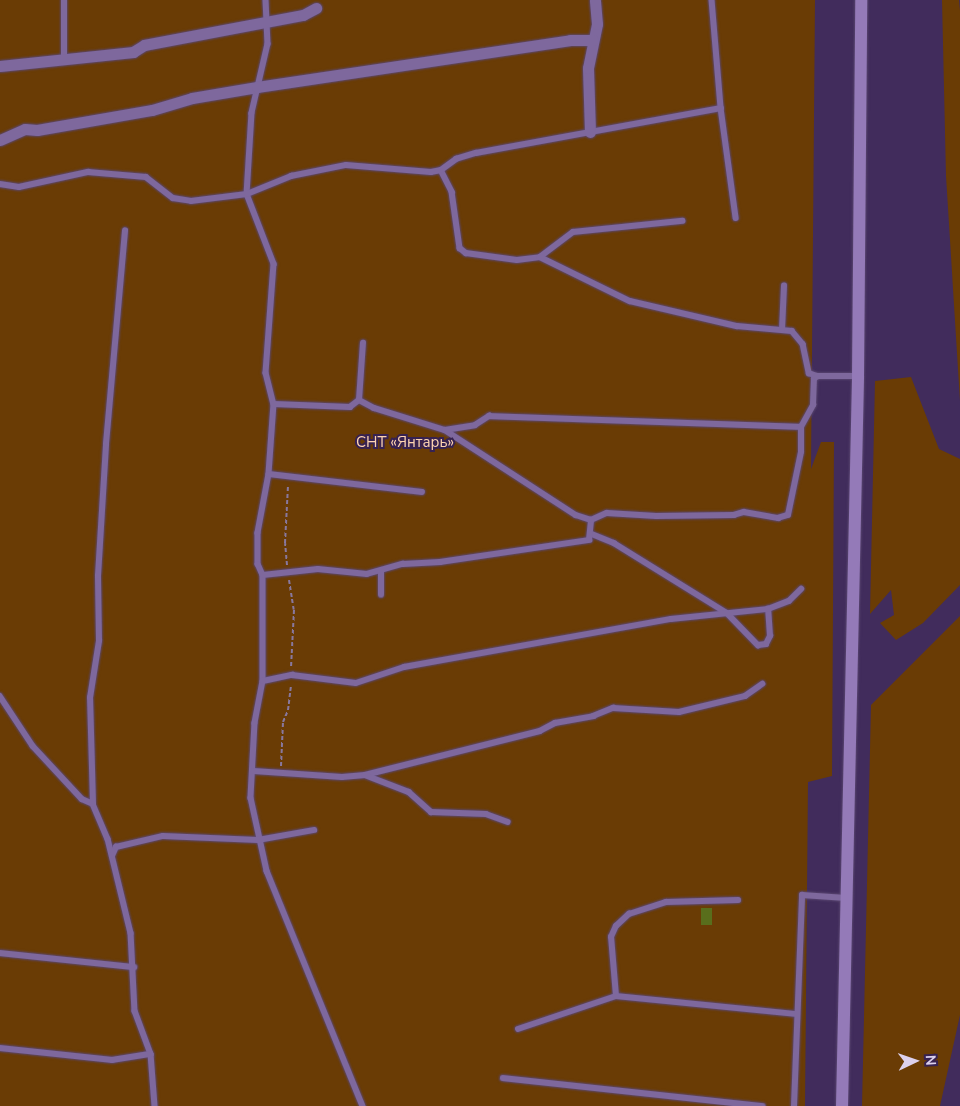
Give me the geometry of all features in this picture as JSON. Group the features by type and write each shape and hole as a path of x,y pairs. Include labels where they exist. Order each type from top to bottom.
{"main road":[{"path":"842,1106 858,376 861,0"}],"street":[{"path":"590,132 588,68 597,24 595,0"},
{"path":"0,66 133,52 144,45 303,15 316,8"},
{"path":"0,140 25,129 37,130 104,118 257,87 570,40 593,40"}],"lane":[{"path":"64,0 64,60"},
{"path":"266,0 266,56 252,113 248,194 274,264 266,374 274,404 270,474 258,533 258,564 262,575 263,681 255,723 254,771 251,798 258,840 271,880 363,1106"},
{"path":"712,0 721,108 736,218"},
{"path":"0,184 19,187 88,172 146,176 179,201 248,194 291,176 346,165 431,172 441,170 456,159 476,153 721,108"},
{"path":"441,170 452,192 460,248 466,253 517,260 540,257 573,232 682,221"},
{"path":"125,231 106,453 98,576 99,641 90,698 92,804 112,856 131,934 135,1011 151,1054 155,1106"},
{"path":"540,257 630,301 737,326 782,330 797,334 803,344 806,366 809,373 817,376 858,376"},
{"path":"782,330 784,286"},
{"path":"274,404 350,407 359,400 363,343"},
{"path":"359,400 374,408 445,430 576,515 591,520 607,513 656,516 734,516 744,512 778,518 788,515 801,452 802,427 813,405 814,379 817,376"},
{"path":"445,430 475,425 489,416 802,427"},
{"path":"270,474 422,492"},
{"path":"262,575 318,569 367,574 381,572 403,564 440,562 589,540 592,534 591,520"},
{"path":"592,534 614,543 727,613 758,645 766,644 770,636 768,609"},
{"path":"381,572 381,595"},
{"path":"263,681 292,675 356,683 404,667 670,619 768,609 789,601 801,589"},
{"path":"254,771 281,771 342,777 365,775 384,767 540,731 555,724 593,716 613,708 679,712 745,696 762,684"},
{"path":"0,696 33,746 82,799 92,804"},
{"path":"365,775 409,792 431,812 486,814 508,822"},
{"path":"112,856 116,847 163,836 258,840 314,830"},
{"path":"794,1106 802,895 847,898"},
{"path":"616,996 611,937 616,926 629,914 666,902 738,900"},
{"path":"0,953 134,967"},
{"path":"518,1029 616,996 796,1014"},
{"path":"0,1048 112,1060 151,1054"},
{"path":"503,1078 762,1106"}],"path":[{"path":"281,771 283,722 288,710 292,675 294,610 285,543 289,475"}],"green space":[{"name":"СНТ «Янтарь»","path":"0,0 815,0 811,469 821,442 834,442 832,776 808,782 805,1106 0,1106"},
{"path":"942,0 959,0 960,11 960,401 946,176"},
{"path":"911,377 939,449 960,459 960,585 923,623 896,640 880,623 894,615 891,590 870,614 875,381"},
{"path":"960,616 960,1015 940,1106 862,1106 871,705"}],"building":[{"path":"701,908 712,908 712,925 701,925"}]}
